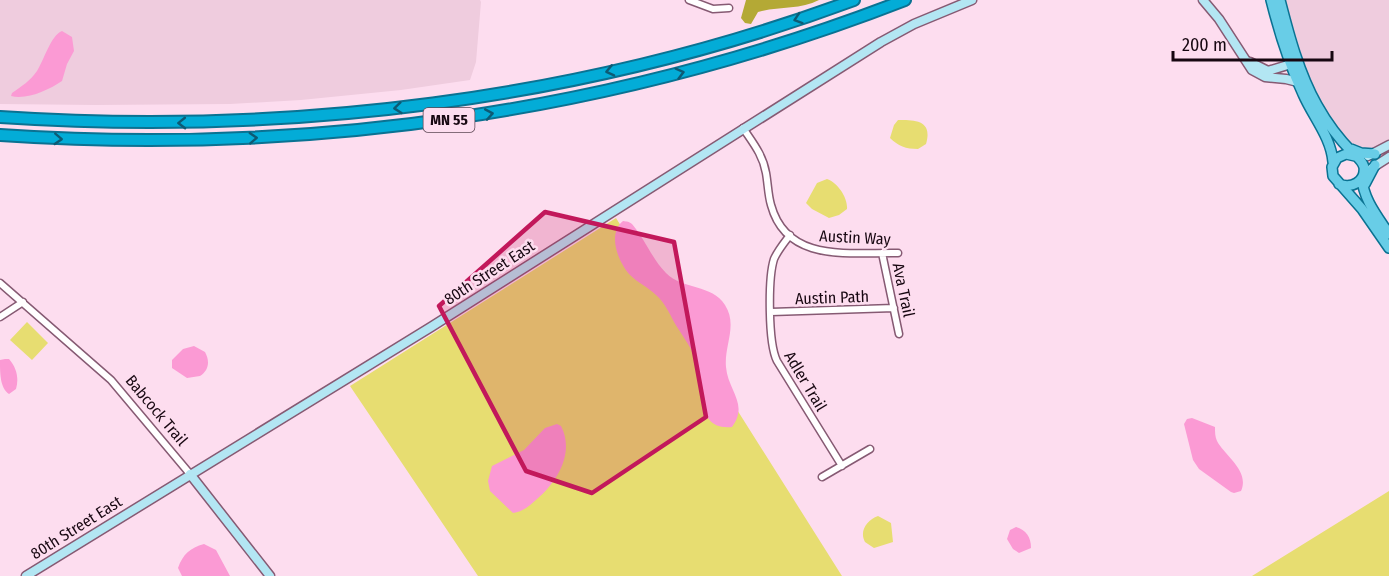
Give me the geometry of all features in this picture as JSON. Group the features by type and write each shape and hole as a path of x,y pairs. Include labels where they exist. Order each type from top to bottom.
{"highway":[{"name":"MN 55","path":"0,117 158,123 242,121 343,114 452,101 570,80 675,56 755,33 854,0"},
{"name":"MN 55","path":"0,135 71,140 222,140 339,132 441,121 537,105 635,84 764,49 905,0"},
{"path":"884,8 911,0"}],"main road":[{"path":"1271,0 1298,82 1308,105 1330,142 1333,176 1362,209 1389,248"},
{"path":"1280,0 1302,72 1311,93 1330,126 1364,168 1363,189 1389,234"},
{"path":"1333,162 1346,154 1375,154"},
{"path":"1368,201 1364,185 1375,165"},
{"path":"1339,184 1354,185 1363,175"}],"street":[{"path":"689,0 713,9 729,8"},
{"name":"80th Street East","path":"26,576 431,327 743,128 897,33 972,0"},
{"path":"1203,0 1219,19 1249,66 1260,75 1298,82"},
{"path":"1241,54 1264,70 1273,70 1291,64 1302,72"},
{"name":"Austin Way","path":"743,128 764,161 773,213 790,236 807,247 821,252 898,253"},
{"path":"1354,154 1375,154 1389,145"},
{"path":"1363,175 1389,157"},
{"name":"Adler Trail","path":"790,236 779,249 772,266 772,348 842,466"},
{"name":"Ava Trail","path":"882,252 899,334"},
{"name":"Babcock Trail","path":"0,283 113,381 270,576"},
{"path":"0,317 23,302"},
{"name":"Austin Path","path":"771,312 894,309"},
{"path":"822,477 870,449"}],"highlighted area":[{"path":"545,212 674,242 706,417 592,493 526,471 439,306"}],"shaded area":[{"path":"0,0 480,0 481,2 476,62 470,80 401,90 301,100 230,104 96,105 0,104"},
{"path":"746,0 819,0 804,5 758,12 751,24 745,23 741,18"},
{"path":"1285,0 1389,0 1389,141 1373,150 1353,148 1333,125 1307,72"},
{"path":"62,31 72,37 74,51 62,81 38,93 24,97 11,96 34,75 54,37"},
{"path":"898,120 916,121 925,126 928,136 926,144 914,149 893,141 890,138"},
{"path":"827,179 838,187 847,205 847,209 839,215 829,218 806,203 817,183"},
{"path":"616,218 842,576 478,576 350,386"},
{"path":"623,221 632,224 666,273 681,282 713,294 725,305 729,313 731,328 726,367 739,411 732,427 719,426 705,413 698,368 691,349 666,307 653,292 630,275 618,256 616,233"},
{"path":"27,322 48,343 32,360 10,340"},
{"path":"194,346 205,352 208,365 200,376 187,378 172,368 172,360 183,349"},
{"path":"9,359 16,370 17,381 16,389 9,394 2,384 0,360"},
{"path":"1192,418 1215,427 1217,441 1242,477 1241,491 1231,492 1199,469 1193,460 1184,424 1187,419"},
{"path":"557,424 561,426 565,436 565,456 562,466 544,492 526,508 513,513 490,491 488,481 492,466 524,450 545,428"},
{"path":"1389,491 1389,576 1252,576"},
{"path":"878,516 891,523 893,542 874,548 865,542 863,534 867,523"},
{"path":"1016,527 1027,534 1031,544 1031,548 1019,553 1013,549 1007,539 1010,530"},
{"path":"204,544 216,550 230,576 182,576 178,568 182,559 195,547"}]}
